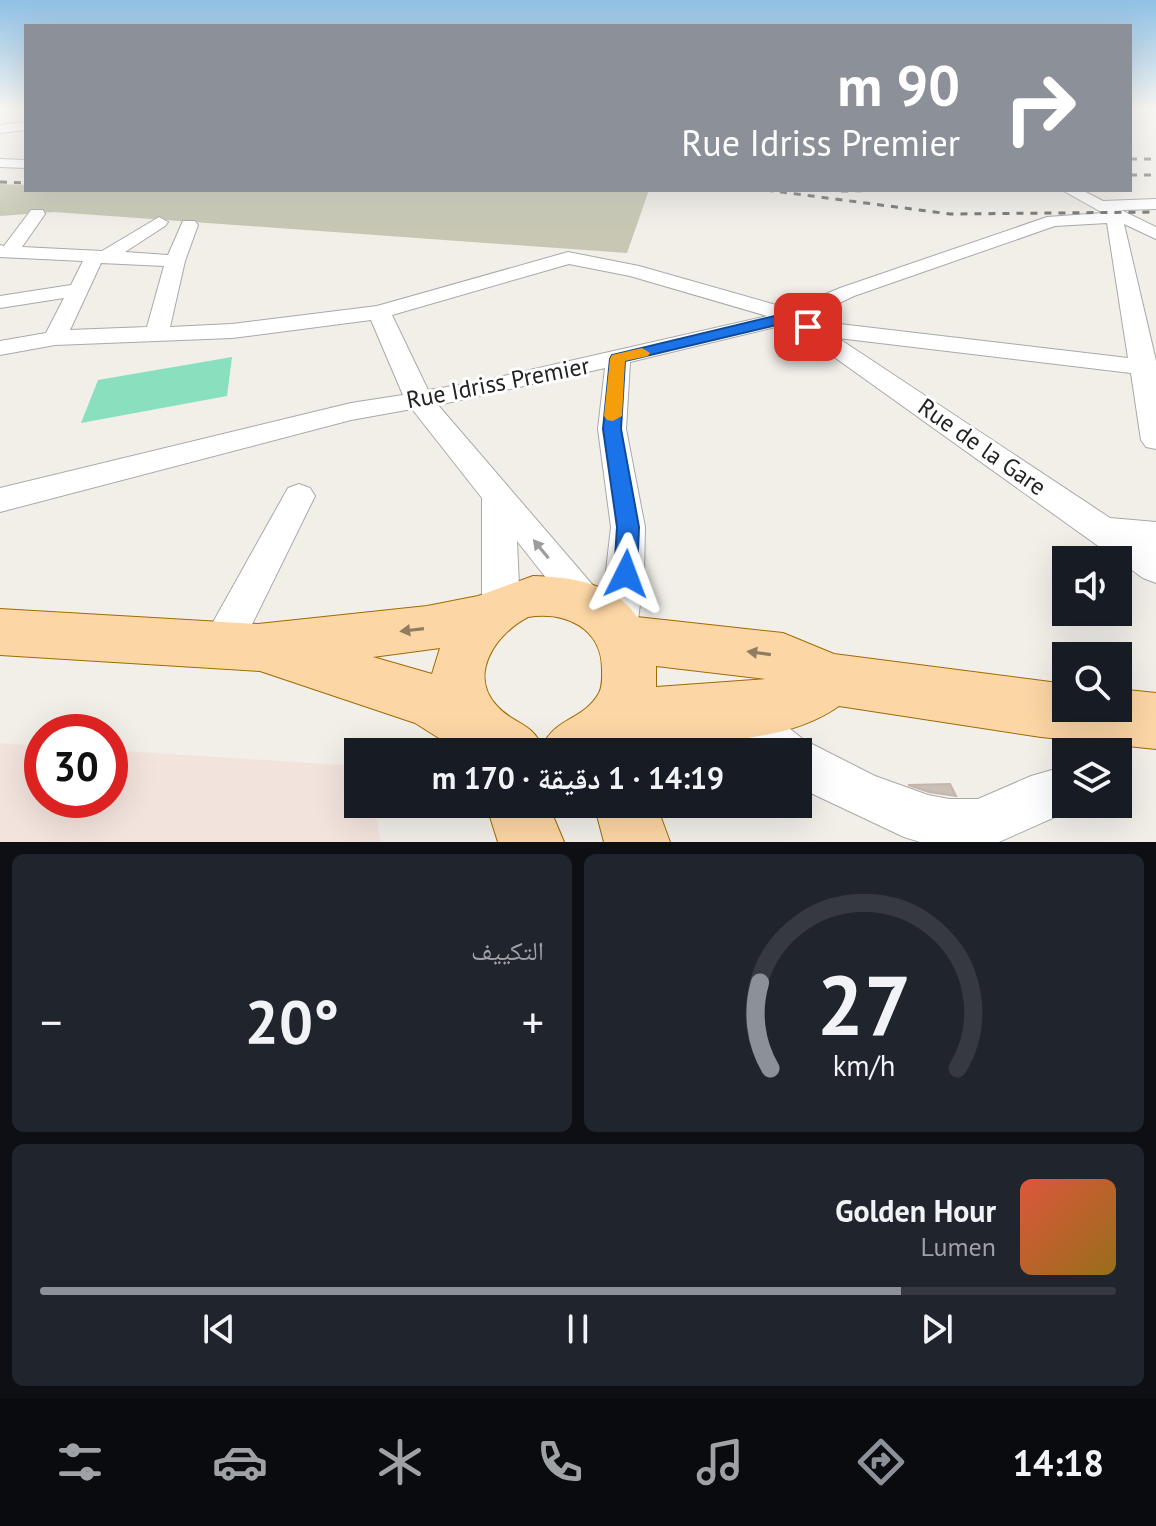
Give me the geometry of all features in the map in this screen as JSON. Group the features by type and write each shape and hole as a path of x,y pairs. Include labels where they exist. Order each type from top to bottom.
{"main road":[{"path":"0,632 240,647 427,628 495,612 526,598 546,594 609,622 783,657 832,679 1128,730"},
{"path":"492,738 461,695 459,666 471,638 495,612"},
{"path":"601,738 630,692 632,664 609,622"},
{"path":"240,647 429,700 488,738"},
{"path":"605,738 734,710 799,701 832,679"},
{"path":"522,818 531,842"},
{"path":"629,818 637,842"}],"street":[{"path":"0,163 24,164"},
{"path":"1074,192 1156,234"},
{"path":"0,348 55,338 232,331 379,312 568,258 690,285 800,322 847,292 1053,221 1156,204"},
{"path":"1113,213 1148,368 1156,440"},
{"path":"5,251 37,214"},
{"path":"55,338 77,290 101,256 159,222"},
{"path":"156,335 175,261 189,225"},
{"path":"5,251 175,261"},
{"path":"0,302 77,290"},
{"path":"379,312 419,400 609,622 626,574 628,527 612,429 618,359"},
{"name":"Rue Idriss Premier","path":"0,500 351,412 800,322 1148,368"},
{"name":"Rue de la Gare","path":"800,322 1156,568"},
{"path":"495,612 498,495"},
{"path":"240,647 299,496"},
{"path":"1100,530 1156,535"},
{"path":"734,710 769,738"},
{"path":"812,768 853,790 922,818 968,825 999,818 1031,800 1052,794"}],"shaded area":[{"path":"0,184 24,185 24,192 648,192 627,253 54,212 0,216"},
{"path":"0,743 24,745 24,818 128,818 128,751 344,765 344,818 376,818 381,842 0,842"}],"green space":[{"path":"232,357 227,396 81,423 98,380"}],"building":[{"path":"950,784 956,796 908,785"}],"railway":[{"path":"1132,159 1156,159"},
{"path":"1132,175 1156,175"},
{"path":"0,182 24,183"},
{"path":"781,192 950,214 1156,212"}],"slow traffic":[{"path":"613,416 618,359 642,353"}],"route":[{"path":"626,574 628,527 612,429 618,359 791,317 808,327"}]}
